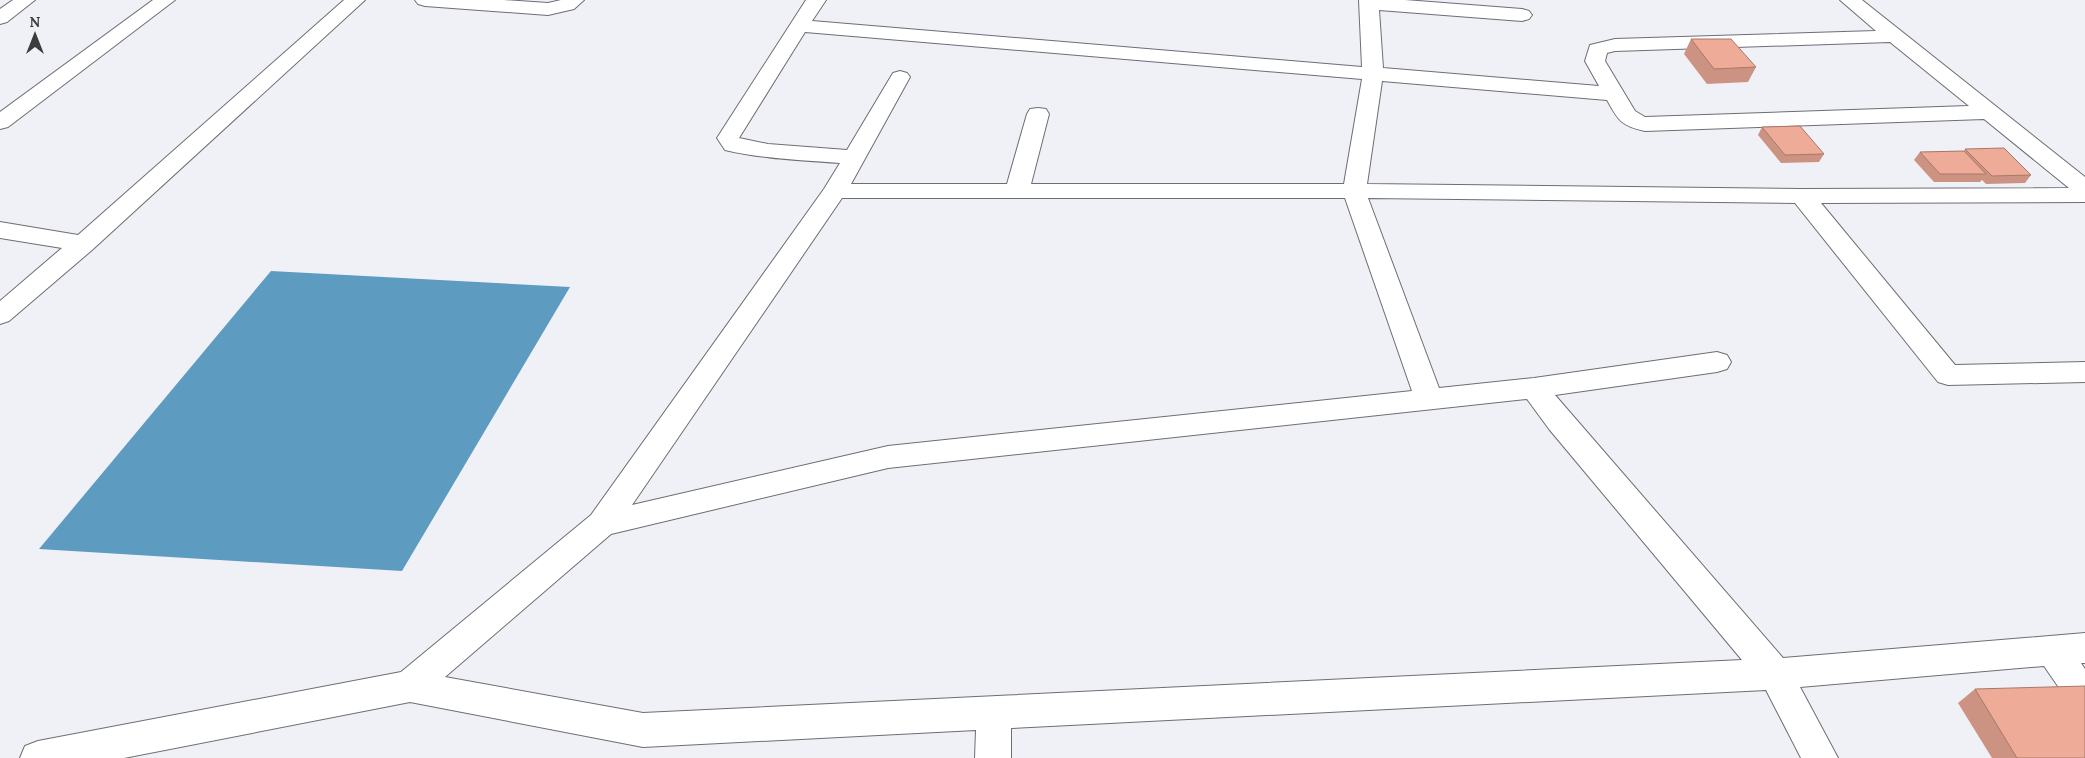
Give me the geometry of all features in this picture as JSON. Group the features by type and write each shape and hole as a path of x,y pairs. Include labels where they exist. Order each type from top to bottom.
{"street":[{"path":"0,18 25,0"},
{"path":"0,122 165,0"},
{"path":"0,315 83,244 355,0"},
{"path":"425,0 548,9 567,5 574,0"},
{"path":"816,0 728,138 733,145 768,152 855,157"},
{"path":"1850,0 2085,189"},
{"path":"1429,398 1354,191 1373,75 1369,1 1522,15"},
{"path":"801,26 1613,94"},
{"path":"1895,36 1615,45 1597,49 1595,61 1626,115 1634,122 1645,124 1990,112"},
{"path":"410,686 602,524 835,191 900,77"},
{"path":"1017,191 1038,114"},
{"path":"835,191 1354,191 1802,196 2085,195"},
{"path":"1802,196 1948,375 2085,372"},
{"path":"0,230 83,244"},
{"path":"602,524 888,457 1534,388 1717,362"},
{"path":"1534,388 1559,421 1774,674 1820,758"},
{"path":"38,758 410,686 643,730 1774,674 2085,648"},
{"path":"2052,651 2085,697"},
{"path":"993,758 994,713"}],"water":[{"path":"271,271 570,287 402,571 39,549"}],"building":[{"path":"1691,39 1731,39 1756,67 1714,69"},
{"path":"1800,126 1824,154 1785,155 1762,127"},
{"path":"2004,148 2031,175 1992,176 1965,149"},
{"path":"1964,151 1986,174 1940,174 1920,152"},
{"path":"2085,686 2085,758 2017,758 1975,689"}]}
